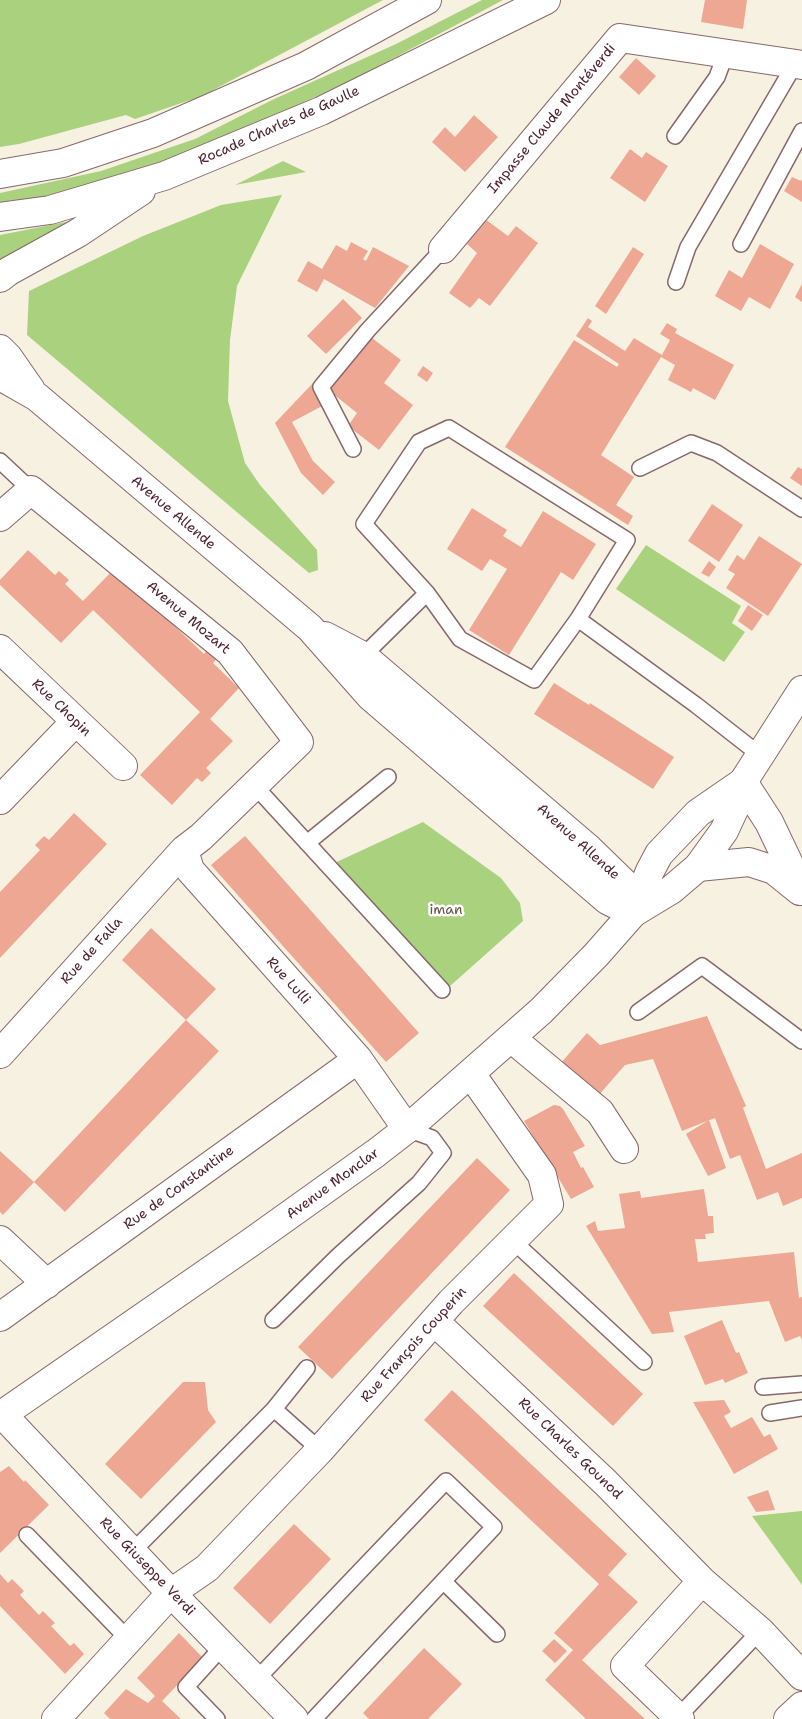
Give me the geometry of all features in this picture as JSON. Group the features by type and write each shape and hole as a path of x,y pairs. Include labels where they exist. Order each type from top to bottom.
{"street":[{"path":"0,174 63,163 154,134 306,66 427,0"},
{"name":"Rocade Charles de Gaulle","path":"0,217 50,210 164,176 321,111 546,0"},
{"name":"Impasse Claude Montéverdi","path":"443,249 620,38 799,64"},
{"path":"0,278 78,233 164,176"},
{"name":"Avenue Allende","path":"0,349 8,357 37,398"},
{"name":"Avenue Allende","path":"0,376 37,398 310,628 370,697 592,888 607,900 633,913"},
{"path":"0,517 32,490"},
{"name":"Avenue Mozart","path":"32,490 230,652 299,742 192,843"},
{"name":"Avenue Allende","path":"310,628 363,656 589,849 624,884 633,913"},
{"name":"Rue Chopin","path":"0,649 123,766"},
{"name":"Avenue Monclar","path":"1,1415 258,1238 408,1129 541,1011 596,955 633,913 671,890 698,867 724,831 744,782 802,690"},
{"path":"0,800 75,722"},
{"path":"744,782 769,822 802,892"},
{"name":"Avenue Monclar","path":"633,913 659,854 698,813 744,782"},
{"name":"Rue de Falla","path":"0,1054 156,879 192,843"},
{"name":"Rue Lulli","path":"192,843 190,870 358,1059 408,1129"},
{"path":"698,867 749,862 774,870 802,892"},
{"path":"510,1038 600,1112 624,1149"},
{"name":"Rue de Constantine","path":"0,1317 358,1059"},
{"name":"Rue François Couperin","path":"69,1714 128,1639 171,1593 207,1568 320,1450 434,1321 549,1204 542,1175 471,1074"},
{"path":"0,1240 48,1284"},
{"name":"Rue Charles Gounod","path":"434,1321 606,1483 702,1581 760,1632 802,1676"},
{"name":"Rue Giuseppe Verdi","path":"1,1415 294,1719"},
{"path":"679,1718 625,1666 702,1581"},
{"path":"788,1719 802,1706"}],"lane":[{"path":"675,136 717,77 726,53"},
{"path":"676,282 688,246 799,64"},
{"path":"741,244 802,131"},
{"path":"353,449 321,387 368,330 443,249"},
{"path":"449,428 627,540 578,618 534,680 460,639 427,593 364,524 419,442 449,428"},
{"path":"640,468 691,442 716,453 802,509"},
{"path":"0,461 32,490"},
{"path":"363,656 427,593"},
{"path":"578,618 760,755"},
{"path":"307,843 388,777"},
{"path":"254,785 442,990"},
{"path":"638,1012 702,966 802,1041"},
{"path":"273,1320 338,1256 419,1182 443,1153 432,1138 408,1129"},
{"path":"512,1240 644,1362"},
{"path":"132,1552 274,1409 307,1368"},
{"path":"763,1387 802,1384"},
{"path":"770,1412 802,1408"},
{"path":"274,1409 320,1450"},
{"path":"256,1680 446,1482 494,1527 314,1719"},
{"path":"27,1535 128,1639"},
{"path":"444,1582 497,1634"},
{"path":"679,1718 760,1632"},
{"path":"217,1719 186,1687 223,1646"}],"green space":[{"path":"0,0 383,0 202,96 135,119 126,115 19,144 0,147"},
{"path":"482,0 503,0 362,75 197,152 113,178 41,197 0,202 0,193 101,171 195,139 272,100 396,44"},
{"path":"283,161 306,172 235,185"},
{"path":"282,195 237,286 230,340 228,401 245,463 260,485 317,550 318,570 309,573 27,335 29,291 143,236 221,205"},
{"path":"91,217 0,269 0,235"},
{"path":"646,545 741,606 732,623 745,632 724,662 616,589"},
{"name":"iman","path":"423,822 501,878 520,903 523,921 449,987 442,990 328,866"},
{"path":"802,1511 802,1585 752,1516"}],"building":[{"path":"705,0 747,0 743,29 701,22"},
{"path":"636,58 656,76 639,95 619,77"},
{"path":"474,115 498,137 465,172 432,142 445,127 455,137"},
{"path":"630,149 642,158 646,152 668,166 645,202 610,178"},
{"path":"792,177 801,181 802,179 802,202 784,191"},
{"path":"485,219 508,236 516,226 538,243 490,306 479,298 470,308 449,293 477,253 467,244"},
{"path":"351,242 368,251 363,259 366,261 373,247 409,266 375,308 324,279 317,292 297,281 308,261 322,269 336,245 347,251"},
{"path":"760,244 794,264 770,309 749,297 741,311 715,296 729,270 742,278"},
{"path":"633,247 644,254 606,314 595,306"},
{"path":"802,284 802,302 795,297"},
{"path":"343,299 362,318 326,354 307,336"},
{"path":"588,318 592,321 588,327 625,351 634,338 662,355 670,340 660,334 667,323 677,329 675,333 734,365 715,400 693,388 691,392 668,380 675,365 661,357 601,455 634,477 616,505 633,516 628,525 505,447 574,340 617,367 619,364 576,336"},
{"path":"368,335 401,360 384,383 413,405 379,450 348,426 357,413 327,389"},
{"path":"423,366 433,373 427,382 417,375"},
{"path":"313,383 324,405 292,422 313,461 335,482 323,495 301,473 275,423"},
{"path":"798,467 802,469 802,486 790,478"},
{"path":"712,504 743,525 719,562 688,541"},
{"path":"472,508 507,530 503,536 521,547 543,511 596,544 573,580 561,572 509,655 469,630 507,569 490,559 482,571 447,549"},
{"path":"759,536 802,564 768,616 726,588 735,574 728,570 737,555 744,560"},
{"path":"28,550 55,575 59,571 69,580 65,584 83,601 114,569 204,654 208,649 217,658 213,663 239,688 210,719 233,741 206,768 211,773 202,782 197,778 172,805 140,775 200,712 93,610 61,643 0,585 0,580"},
{"path":"709,561 716,567 709,577 701,573"},
{"path":"748,605 763,615 752,631 738,621"},
{"path":"554,683 589,705 590,703 674,757 653,789 534,714"},
{"path":"74,813 107,844 0,958 0,892 40,850 35,845 44,836 49,840"},
{"path":"245,836 419,1033 386,1062 211,865"},
{"path":"151,928 216,989 186,1020 122,960"},
{"path":"707,1016 746,1106 743,1108 766,1169 802,1153 802,1198 783,1206 778,1192 757,1200 740,1155 730,1159 715,1118 682,1131 653,1059 625,1065 598,1096 560,1064 587,1033 600,1045"},
{"path":"186,1020 219,1051 65,1212 34,1182"},
{"path":"554,1105 560,1106 563,1109 585,1146 573,1152 594,1187 571,1199 524,1121"},
{"path":"709,1120 726,1168 708,1176 686,1134"},
{"path":"0,1151 34,1182 3,1215 0,1212"},
{"path":"477,1158 510,1190 332,1379 298,1347"},
{"path":"704,1189 708,1216 713,1216 714,1233 705,1234 706,1239 695,1239 698,1262 794,1252 799,1298 802,1297 802,1340 800,1336 785,1342 769,1301 669,1312 674,1332 652,1334 586,1226 595,1221 598,1231 625,1228 619,1194 640,1191 641,1198"},
{"path":"514,1273 643,1394 613,1426 483,1306"},
{"path":"722,1320 736,1353 739,1352 748,1373 725,1383 723,1379 705,1385 684,1336"},
{"path":"183,1382 205,1382 208,1410 216,1422 141,1499 105,1464"},
{"path":"452,1390 627,1554 608,1575 638,1602 582,1660 645,1719 586,1719 545,1680 573,1650 554,1633 599,1584 424,1420"},
{"path":"724,1400 731,1412 724,1416 731,1428 752,1417 764,1437 770,1434 778,1449 734,1474 693,1402"},
{"path":"9,1466 49,1505 0,1553 0,1472"},
{"path":"768,1490 775,1510 756,1512 747,1497"},
{"path":"294,1524 331,1559 270,1624 233,1588"},
{"path":"0,1574 8,1583 12,1579 24,1591 20,1595 39,1615 43,1611 55,1623 51,1626 70,1646 74,1643 84,1654 65,1674 0,1606"},
{"path":"179,1633 203,1658 162,1701 181,1719 110,1719 104,1713 126,1689 148,1703 155,1696 137,1678"},
{"path":"554,1639 567,1651 555,1663 542,1651"},
{"path":"424,1648 462,1684 428,1719 369,1719 363,1713"}]}
